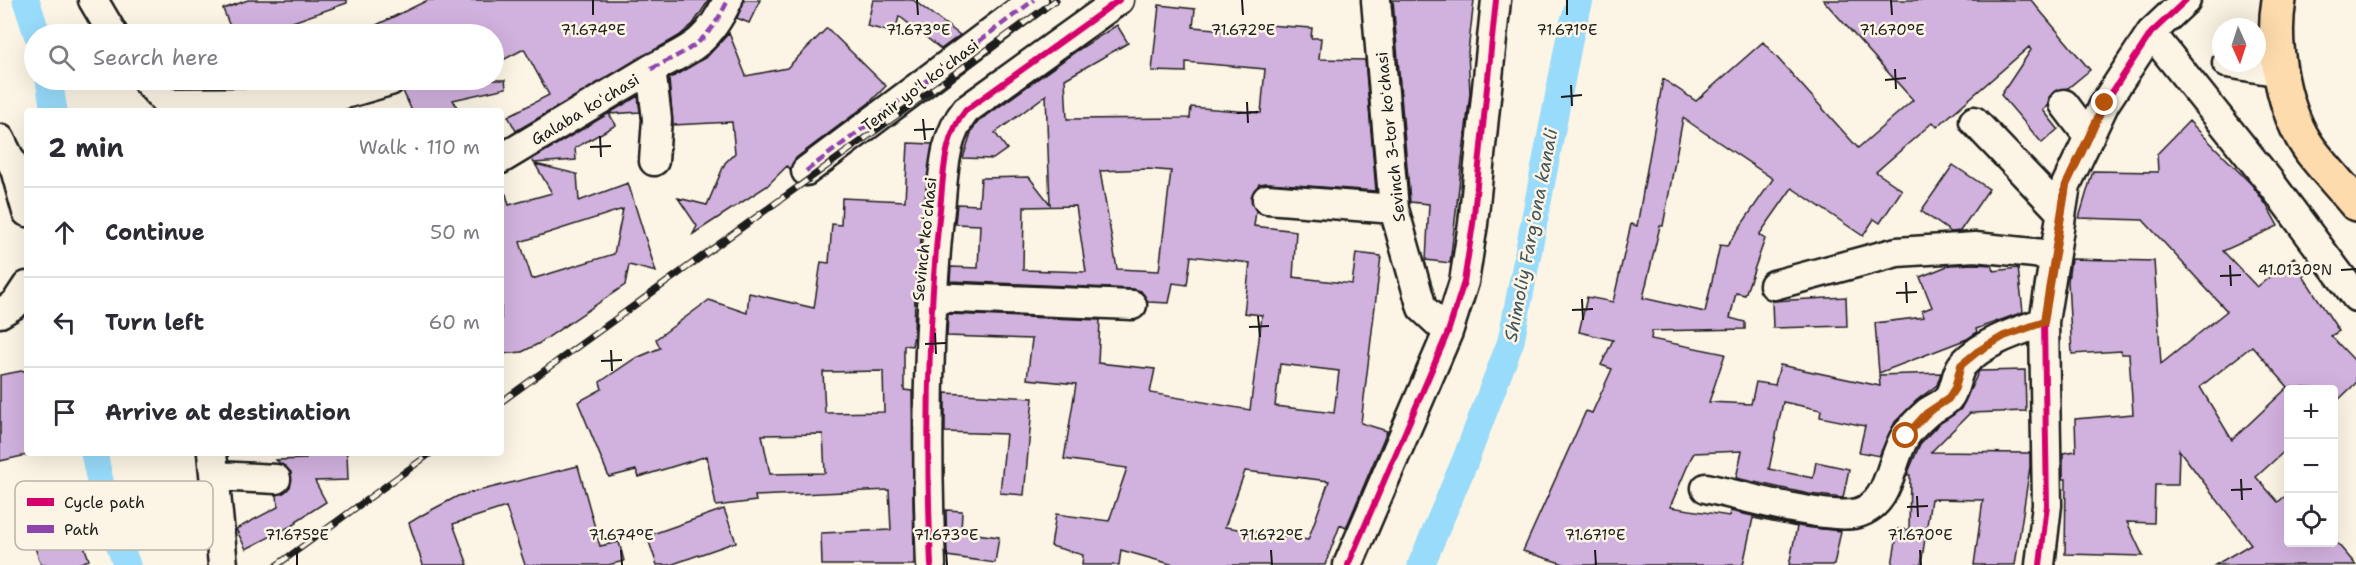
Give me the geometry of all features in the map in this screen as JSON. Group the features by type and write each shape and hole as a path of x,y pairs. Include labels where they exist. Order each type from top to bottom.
{"main road":[{"path":"2279,0 2278,60 2290,108 2310,149 2356,204"}],"street":[{"path":"93,0 107,24"},
{"path":"651,69 698,45 715,27 728,0"},
{"name":"Temir yoʻl koʻchasi","path":"806,171 1034,0"},
{"name":"Sevinch koʻchasi","path":"931,565 926,403 931,297 950,135 956,121 966,110 1119,0"},
{"name":"Sevinch 3-tor koʻchasi","path":"1376,0 1394,209 1422,308 1448,332"},
{"path":"1348,565 1448,332 1464,282 1473,224 1496,0"},
{"path":"2040,565 2047,505 2044,322 2066,185 2105,103 2151,33 2186,0"},
{"path":"2151,33 2271,183 2356,297"},
{"path":"2176,65 2212,63"},
{"name":"Galaba koʻchasi","path":"504,157 651,69 657,119 654,161"},
{"path":"2266,70 2281,72"},
{"path":"156,90 173,108 304,102 360,90"},
{"path":"2064,104 2089,137"},
{"path":"1974,121 2061,212"},
{"path":"0,139 15,169 24,201"},
{"path":"1267,198 1394,209"},
{"path":"1774,285 1897,252 1975,247 2053,255"},
{"path":"0,314 15,304 24,290"},
{"path":"931,297 1132,305"},
{"path":"1706,488 1829,514 1855,514 1870,508 1879,500 1906,436 1927,413 1948,399 1955,388 1961,365 1977,352 2004,336 2044,322"},
{"path":"223,565 213,465 276,479"}],"building":[{"path":"248,0 347,0 347,3 287,24 229,24 223,9"},
{"path":"428,0 709,0 693,24 679,36 516,131 508,116 549,95 524,49 504,59 504,24 379,24"},
{"path":"744,0 760,0 749,23 737,18"},
{"path":"873,0 913,0 960,35 941,49 899,16 895,33 867,26"},
{"path":"1393,0 1474,0 1468,52 1470,93 1450,263 1426,260 1429,204 1410,202"},
{"path":"1823,0 2031,0 2090,70 2068,88 2055,91 2049,97 2048,106 2043,110 2058,129 2042,143 2001,95 2031,50 2029,47 1937,127 1933,122 1876,172 1902,190 1880,223 1874,219 1863,236 1792,188 1759,235 1765,239 1745,295 1736,293 1730,318 1745,322 1745,329 1652,331 1651,339 1725,354 1709,402 1751,404 1756,382 1775,385 1780,365 1880,386 1879,375 1941,373 1937,385 1917,400 1895,422 1879,456 1859,452 1865,426 1820,417 1821,410 1783,402 1769,469 1813,478 1816,462 1849,469 1843,498 1809,494 1736,478 1742,451 1694,453 1691,458 1670,507 1729,516 1730,511 1803,527 1841,531 1834,565 1789,565 1797,527 1753,518 1743,565 1567,565 1523,551 1586,411 1592,413 1612,369 1601,365 1613,340 1579,332 1587,297 1613,302 1631,224 1637,226 1663,79 1696,101 1763,42 1858,148 1913,100","holes":["1683,118 1773,179 1727,246 1720,245 1705,312 1643,298 1660,226 1663,226"]},
{"path":"1159,5 1195,9 1193,27 1238,31 1238,23 1312,28 1311,38 1321,38 1319,59 1365,60 1376,191 1268,183 1259,184 1251,197 1256,211 1254,226 1296,231 1293,277 1352,284 1356,253 1381,256 1361,423 1387,431 1346,528 1340,525 1325,565 1174,565 1121,550 1119,565 1082,565 1083,555 1051,546 1056,514 1109,521 1127,468 1064,459 1076,384 1027,379 1032,339 947,336 948,314 1100,320 1098,363 1155,369 1150,393 1250,410 1262,315 1244,313 1250,263 1191,256 1187,285 1173,283 1169,303 1148,302 1141,291 1133,289 950,281 951,267 978,268 980,225 955,224 957,204 979,205 981,178 1029,177 1050,204 1046,95 995,133 1007,149 993,159 963,158 972,130 978,122 1078,50 1117,25 1128,43 1065,79 1067,119 1190,118 1191,107 1261,113 1265,69 1186,62 1186,72 1152,71","holes":["1147,169 1171,171 1159,271 1117,269 1100,171","1076,206 1086,272 1023,270 1024,207","1280,364 1339,371 1334,413 1275,406","1245,471 1329,481 1308,540 1225,527"]},
{"path":"827,28 886,86 869,103 796,158 790,169 787,166 767,186 693,234 697,226 678,198 707,205 725,163 735,153 732,122 673,125 669,79 707,57 729,33 746,76 787,68"},
{"path":"497,90 453,100 457,108 411,108 403,91"},
{"path":"638,96 640,112 609,114 616,125 575,148 576,160 534,163 532,159"},
{"path":"2189,121 2252,185 2278,226 2223,251 2257,287 2294,257 2307,273 2303,276 2339,331 2331,336 2356,362 2356,383 2338,400 2338,385 2286,385 2252,346 2200,387 2232,440 2284,391 2284,452 2256,477 2278,502 2284,497 2284,547 2338,547 2338,544 2356,565 2215,565 2251,544 2179,450 2178,485 2155,485 2154,523 2127,522 2143,556 2065,554 2066,479 2063,479 2063,453 2076,451 2075,419 2133,414 2129,354 2122,354 2121,351 2072,354 2068,281 2071,259 2154,261 2161,364 2227,311 2143,220 2079,218 2093,171 2158,172 2157,154"},
{"path":"908,143 932,144 915,296 914,335 912,346 904,345 904,390 912,391 914,565 822,565 821,533 891,530 889,490 755,496 756,501 716,506 707,456 639,477 636,470 609,477 578,402 602,389 600,382 634,359 660,348 656,339 709,300 747,313 749,293 814,308 821,262 829,263 832,224 841,225 842,198 905,201","holes":["883,371 884,412 825,413 823,372","823,434 825,473 770,474 762,435"]},
{"path":"535,164 577,174 579,201 628,183 656,272 629,265 625,285 538,344 522,352 504,354 504,194 506,194 509,205 552,193","holes":["623,209 614,254 532,279 520,242"]},
{"path":"1953,165 1989,189 1960,231 1951,232 1921,211"},
{"path":"1950,265 1992,265 1994,271 2018,268 2023,312 1976,329 1977,332 1967,339 1879,373 1875,323 1924,317 1922,311 1932,307 1920,277"},
{"path":"1846,297 1847,326 1773,328 1772,301"},
{"path":"2025,370 2026,411 1970,413 1931,452 2030,453 2030,467 2015,565 1974,565 1983,500 1931,499 1921,565 1892,565 1898,529 1909,530 1910,475 1907,475 1920,444 1938,425 1961,409 1979,371"},
{"path":"24,371 24,456 0,461 0,375"},
{"path":"945,393 1033,398 1024,495 1000,493 1006,434 945,432"},
{"path":"306,456 347,456 348,480 315,481 326,502 296,521 297,523 246,549 236,529 278,507 277,495 290,487 291,472 276,460 306,459"},
{"path":"578,466 600,546 619,542 624,561 608,565 525,565 506,507 453,524 468,565 423,565 409,523 458,496"},
{"path":"724,509 736,542 670,565 657,565 647,536"},
{"path":"946,510 962,511 961,532 999,537 995,563 947,556"},
{"path":"36,550 86,550 89,560 75,565 41,565"}],"waterway":[{"path":"26,0 34,24"},
{"name":"Shimoliy Fargʻona kanali","path":"1421,565 1465,461 1511,341 1571,31 1580,0"},
{"path":"51,90 54,108"},
{"path":"95,456 100,481"},
{"path":"121,550 127,565"}],"railway":[{"path":"504,400 1056,0"},
{"path":"277,565 427,456"}],"marked path":[{"path":"651,69 688,50 705,36 728,0"},
{"path":"806,171 1034,0"}],"cycle path":[{"path":"931,565 928,435 932,305 943,175 952,134 966,110 1119,0"},
{"path":"1348,565 1448,332 1464,282 1473,224 1496,0"},
{"path":"2040,565 2047,505 2044,322 2066,185 2105,103 2151,33 2186,0"}],"route":[{"path":"1906,436 1927,413 1948,399 1955,388 1961,365 1977,352 2004,336 2044,322 2066,185 2105,103"}]}
